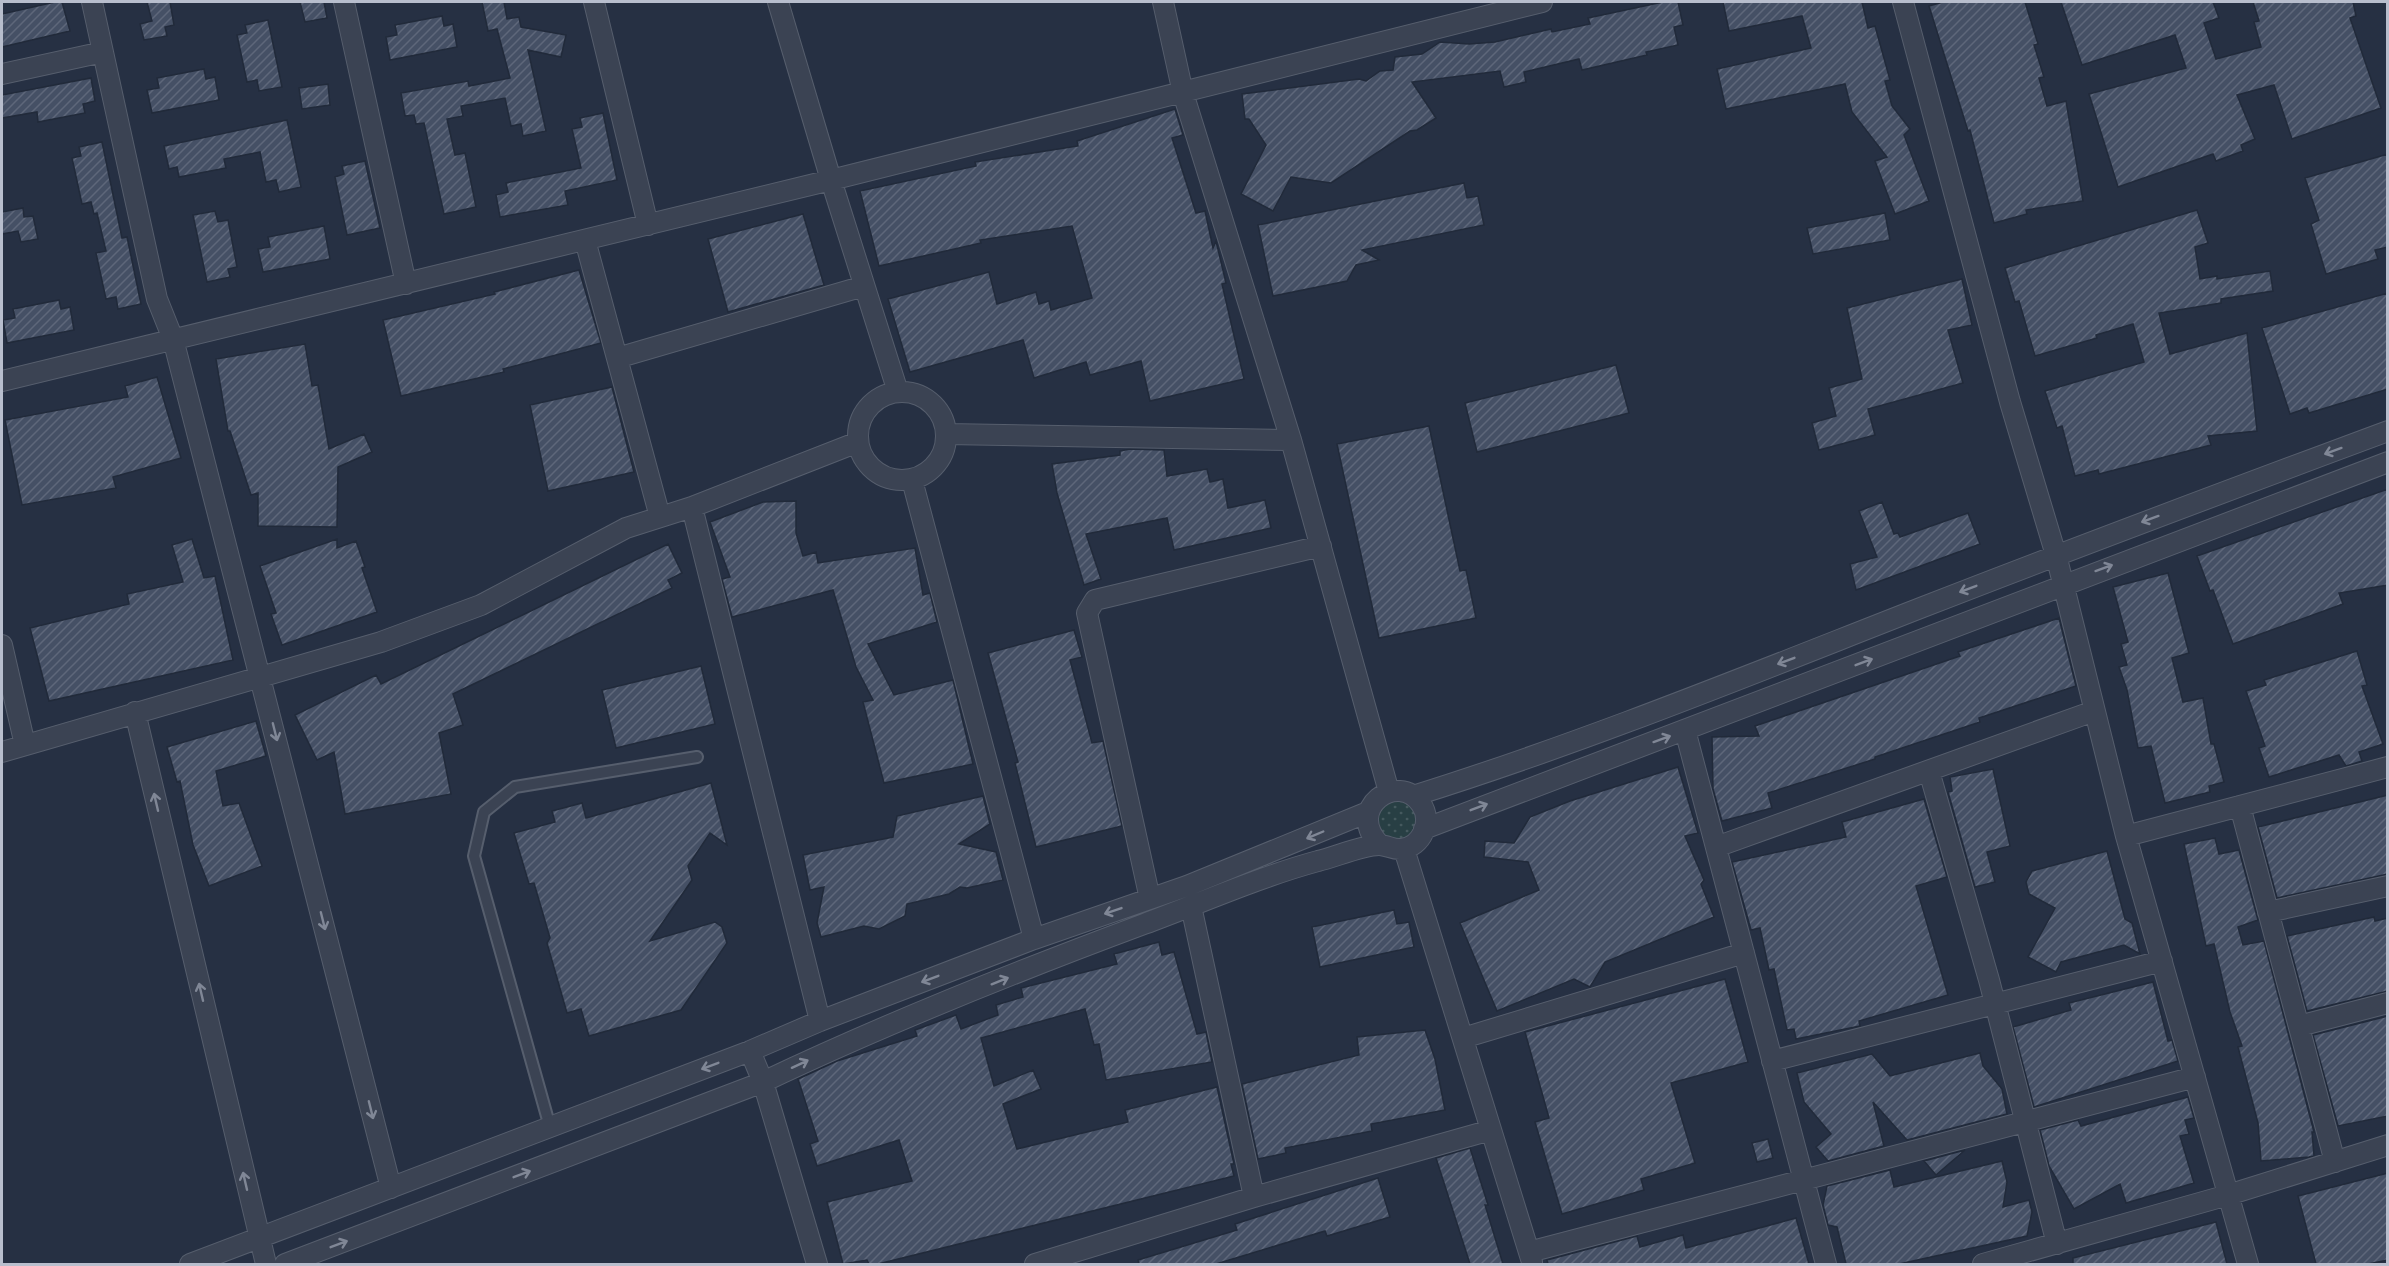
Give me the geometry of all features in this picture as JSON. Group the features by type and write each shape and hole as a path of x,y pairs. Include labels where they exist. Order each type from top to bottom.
{"street":[{"path":"92,2 157,299 173,339 391,1188"},
{"path":"344,2 406,284"},
{"path":"594,2 648,225"},
{"path":"778,2 898,392"},
{"path":"1163,2 1183,93 1291,440 1389,792"},
{"path":"2,381 1183,93 1479,9 1542,2"},
{"path":"1904,2 2010,402 2056,555 2061,586 2126,836 2248,1264"},
{"path":"2,74 103,52"},
{"path":"585,240 660,518"},
{"path":"617,358 864,286"},
{"path":"898,392 923,397 933,404 940,412 947,434 942,457 935,466 912,480 899,481 874,471 865,461 858,442 859,423 865,411 879,398 898,392"},
{"path":"1413,796 1484,774 1743,677 2056,555 2388,431"},
{"path":"947,434 1291,440"},
{"path":"2,752 381,642 481,605 615,534 692,507 858,442"},
{"path":"1424,829 2388,462"},
{"path":"912,480 1034,939"},
{"path":"692,507 820,1021"},
{"path":"1150,899 1087,613 1095,600 1321,546"},
{"path":"2,645 25,745"},
{"path":"1716,848 2094,711"},
{"path":"135,712 266,1264"},
{"path":"1685,730 1826,1264"},
{"path":"2126,836 2388,767"},
{"path":"1929,771 1995,1004 2056,1244"},
{"path":"1389,792 1404,792 1413,796 1425,811 1424,829 1415,844 1404,849 1392,850 1380,845 1372,837 1367,825 1368,812 1373,802 1389,792"},
{"path":"2240,806 2335,1162"},
{"path":"190,1264 750,1051 820,1021 1034,939 1188,886 1368,812"},
{"path":"285,1264 763,1082 828,1051 1090,944 1312,863 1380,845"},
{"path":"1404,849 1531,1258 1804,1180 2195,1077"},
{"path":"2268,912 2388,886"},
{"path":"1191,906 1254,1197"},
{"path":"1463,1038 1744,953"},
{"path":"1772,1061 2162,961"},
{"path":"2299,1026 2388,1003"},
{"path":"750,1051 763,1082 817,1264"},
{"path":"1035,1264 1254,1197 1491,1130"},
{"path":"1994,1263 2228,1195 2388,1145"}],"lane":[{"path":"550,1127 474,856 484,813 515,787 697,757"}],"green space":[{"path":"1403,798 1420,814 1412,839 1384,841 1374,815 1378,807"}],"building":[{"path":"62,2 70,31 2,47 2,14"},
{"path":"147,2 170,2 174,25 165,27 167,36 144,40 140,24 152,21"},
{"path":"300,2 324,2 327,18 305,22"},
{"path":"482,2 504,2 507,19 519,17 521,27 566,35 561,57 528,50 546,131 523,136 521,124 511,126 505,98 461,106 463,116 447,119 455,155 465,153 476,207 444,214 424,123 416,124 414,115 405,116 401,93 468,81 469,86 510,78 497,29 488,31"},
{"path":"1663,2 1678,2 1683,25 1674,27 1678,45 1646,52 1647,55 1582,70 1579,59 1524,72 1526,82 1504,87 1500,71 1412,82 1436,118 1417,130 1410,131 1331,183 1291,177 1273,211 1241,194 1266,145 1249,119 1245,119 1242,94 1359,79 1366,81 1380,71 1393,70 1395,57 1422,54 1440,42 1469,44 1495,42 1551,29 1552,32 1590,24 1588,18"},
{"path":"1723,2 1862,2 1868,28 1875,26 1890,80 1885,81 1892,106 1910,129 1904,135 1929,201 1895,214 1875,161 1887,157 1852,112 1845,84 1726,109 1717,69 1811,48 1802,16 1729,31"},
{"path":"1943,2 2025,2 2038,44 2034,45 2044,77 2039,78 2047,106 2066,101 2083,201 2026,210 2027,214 1994,223 1970,130 1968,131 1929,6"},
{"path":"2061,2 2213,2 2219,18 2204,23 2216,59 2261,47 2254,22 2259,21 2253,2 2353,2 2356,16 2350,18 2381,108 2292,139 2274,85 2237,95 2255,139 2241,145 2243,151 2216,161 2213,154 2118,187 2089,94 2186,68 2175,35 2082,65"},
{"path":"442,16 444,26 453,24 457,47 390,60 386,37 397,35 395,25"},
{"path":"268,20 282,87 259,91 257,80 247,82 237,35 247,33 245,25"},
{"path":"204,69 206,79 215,77 219,100 152,113 147,90 159,88 157,78"},
{"path":"91,78 95,101 83,104 85,113 38,122 37,112 2,118 2,95"},
{"path":"328,84 330,105 302,109 299,88"},
{"path":"1175,109 1183,135 1172,138 1196,213 1205,211 1213,248 1216,241 1226,283 1222,284 1244,379 1150,401 1141,361 1090,375 1086,362 1034,378 1023,340 910,372 888,299 989,272 997,304 1036,292 1039,304 1049,301 1051,310 1092,298 1072,226 980,240 981,243 879,266 860,191 976,166 975,162 1078,146 1077,141"},
{"path":"603,113 617,180 565,191 568,205 500,217 496,195 508,192 506,183 581,168 572,129 582,127 580,118"},
{"path":"287,120 301,187 279,192 276,180 266,182 260,152 224,159 226,168 179,177 177,167 169,169 164,146"},
{"path":"102,142 122,238 127,237 141,304 118,309 116,297 106,299 96,253 106,251 97,213 94,214 91,202 82,204 72,158 81,156 79,147"},
{"path":"2388,154 2388,247 2375,250 2378,259 2326,274 2311,224 2319,220 2305,178"},
{"path":"365,161 380,228 347,235 335,177 344,174 342,166"},
{"path":"1464,183 1467,198 1478,196 1484,225 1362,250 1379,260 1356,265 1347,281 1273,296 1258,225"},
{"path":"23,208 24,217 33,216 38,239 21,242 18,231 2,234 2,212"},
{"path":"2197,210 2208,243 2195,247 2200,279 2217,276 2217,279 2270,271 2273,291 2221,299 2221,303 2159,313 2170,354 2247,333 2257,431 2208,436 2211,445 2099,474 2098,470 2075,476 2062,426 2057,428 2045,391 2144,362 2133,324 2096,335 2097,338 2035,356 2019,301 2015,302 2005,268"},
{"path":"215,211 218,222 228,220 237,267 228,269 230,277 207,282 193,215"},
{"path":"1885,213 1890,240 1813,254 1807,228"},
{"path":"803,214 824,285 728,312 708,239"},
{"path":"324,226 330,259 263,272 258,249 270,247 268,237"},
{"path":"579,270 601,343 503,369 504,372 401,396 383,320 495,294 494,292"},
{"path":"1962,279 1972,325 1948,330 1963,383 1868,409 1875,435 1819,450 1812,423 1836,416 1829,388 1862,379 1847,308"},
{"path":"2388,293 2388,389 2309,413 2307,408 2290,414 2262,328"},
{"path":"59,300 61,309 70,307 74,330 7,343 3,320 15,318 13,309"},
{"path":"305,344 312,386 318,385 329,449 364,434 372,452 338,467 337,527 258,526 258,493 251,495 230,431 228,431 216,359"},
{"path":"1616,365 1629,413 1477,452 1465,403"},
{"path":"157,377 181,458 113,477 116,488 22,505 5,420 128,397 125,386"},
{"path":"612,387 634,472 548,491 530,405"},
{"path":"1429,426 1460,571 1466,570 1476,618 1379,638 1337,444"},
{"path":"1164,450 1167,476 1207,469 1210,482 1223,479 1228,508 1265,500 1271,528 1174,550 1167,518 1086,534 1101,579 1084,585 1057,493 1052,464 1120,455 1120,451"},
{"path":"2388,489 2388,585 2339,593 2343,604 2233,644 2213,590 2210,591 2197,556"},
{"path":"796,501 796,533 803,556 816,552 818,563 915,548 923,595 930,593 937,622 868,644 894,695 953,680 973,764 884,783 863,702 873,700 856,667 833,590 732,617 722,579 730,577 710,522 763,502"},
{"path":"1882,502 1894,534 1898,533 1900,537 1968,513 1980,544 1856,590 1850,564 1877,557 1859,511"},
{"path":"192,539 204,578 215,576 233,660 49,701 30,628 129,604 127,594 183,582 172,545"},
{"path":"337,539 337,548 356,541 365,567 362,568 377,612 282,645 271,614 276,613 260,566"},
{"path":"668,544 682,573 668,580 672,588 453,694 463,725 439,733 451,794 345,814 334,752 317,760 295,715 376,675 381,684"},
{"path":"2168,573 2189,653 2172,658 2183,702 2203,698 2211,744 2214,744 2224,782 2209,786 2210,792 2165,803 2151,746 2138,748 2127,690 2119,667 2127,665 2121,644 2128,642 2113,587"},
{"path":"2059,618 2076,686 1979,718 1980,722 1875,757 1875,759 1768,793 1772,808 1722,821 1713,789 1712,737 1759,736 1755,726 1960,656 1958,652"},
{"path":"1074,630 1082,657 1070,660 1092,743 1103,741 1122,826 1036,847 1015,763 1018,762 988,653"},
{"path":"2357,651 2367,685 2362,686 2383,744 2359,752 2362,761 2346,766 2339,755 2269,777 2259,748 2265,746 2246,691 2266,685 2264,680"},
{"path":"701,666 715,724 616,748 602,690"},
{"path":"256,721 266,756 216,771 223,806 239,803 262,866 209,886 193,845 180,781 177,782 167,747"},
{"path":"1678,767 1698,833 1685,836 1704,880 1701,884 1714,917 1605,962 1590,987 1574,979 1497,1011 1460,923 1539,890 1528,862 1484,857 1485,841 1514,843 1530,817 1570,801"},
{"path":"1993,769 2010,846 1987,852 1995,882 1975,887 1948,792 1952,791 1950,777"},
{"path":"711,783 727,845 710,833 688,866 692,880 650,941 715,922 722,927 727,943 681,1010 589,1036 581,1009 567,1013 547,943 550,938 534,883 529,884 514,833 555,822 552,811 582,803 586,818"},
{"path":"2388,795 2388,874 2277,898 2258,827"},
{"path":"983,796 990,824 959,844 996,852 1003,880 967,888 960,887 949,894 907,904 905,916 879,929 864,926 821,937 817,923 824,887 810,890 803,855 893,837 897,816"},
{"path":"1924,799 1947,877 1916,886 1948,995 1859,1021 1860,1026 1796,1039 1794,1029 1787,1030 1774,969 1769,970 1760,928 1751,930 1732,862 1846,837 1842,822"},
{"path":"2215,838 2219,854 2239,850 2258,920 2238,927 2243,945 2264,941 2314,1132 2312,1132 2314,1156 2261,1161 2258,1123 2238,1047 2242,1046 2230,1012 2214,944 2206,946 2184,844"},
{"path":"2107,851 2125,919 2132,923 2140,954 2124,945 2061,962 2056,972 2028,957 2055,908 2029,894 2026,882 2032,871"},
{"path":"1394,910 1397,924 1409,922 1414,947 1320,967 1312,927"},
{"path":"2374,917 2375,921 2388,918 2388,991 2307,1011 2287,936"},
{"path":"1159,942 1162,955 1174,952 1197,1034 1206,1032 1212,1062 1106,1080 1099,1044 1094,1045 1085,1009 981,1038 994,1086 1033,1070 1041,1089 1003,1104 1017,1149 1128,1122 1125,1110 1217,1087 1234,1164 1231,1164 1234,1176 878,1264 869,1264 867,1260 843,1264 827,1202 912,1181 899,1140 817,1166 810,1144 818,1141 798,1079 837,1061 917,1036 915,1030 956,1015 961,1029 998,1015 996,1005 1023,997 1021,988 1117,964 1114,954"},
{"path":"1725,979 1748,1062 1671,1083 1695,1163 1641,1179 1644,1190 1562,1214 1535,1122 1549,1118 1525,1032"},
{"path":"2153,982 2168,1041 2172,1040 2178,1061 2034,1107 2013,1027 2071,1010 2069,1003"},
{"path":"2388,1016 2388,1116 2338,1126 2313,1035"},
{"path":"1425,1030 1435,1059 1445,1110 1371,1124 1372,1131 1285,1148 1286,1153 1258,1159 1242,1084 1359,1055 1357,1037"},
{"path":"1980,1053 1983,1066 2002,1089 2007,1114 1907,1140 1873,1102 1884,1146 1828,1161 1816,1147 1831,1134 1804,1102 1797,1073 1872,1054 1890,1076"},
{"path":"2188,1097 2194,1118 2185,1120 2189,1134 2180,1136 2194,1183 2126,1203 2120,1184 2074,1209 2049,1166 2040,1130 2078,1120 2081,1126"},
{"path":"1768,1139 1773,1158 1757,1162 1752,1143"},
{"path":"1470,1148 1503,1264 1470,1264 1436,1158"},
{"path":"1965,1150 1936,1175 1924,1161"},
{"path":"2002,1161 2007,1182 2003,1207 2029,1200 2032,1212 2027,1236 1899,1264 1846,1264 1837,1227 1828,1225 1823,1205 1827,1186 1890,1170 1894,1187"},
{"path":"2388,1173 2388,1260 2368,1264 2316,1264 2298,1196"},
{"path":"1378,1178 1390,1217 1327,1236 1325,1231 1216,1264 1139,1264 1138,1260 1237,1230 1235,1224"},
{"path":"1796,1218 1809,1264 1548,1264 1547,1260 1637,1236 1640,1247 1683,1235 1686,1248"},
{"path":"2216,1222 2227,1264 2073,1264 2073,1258"}]}
